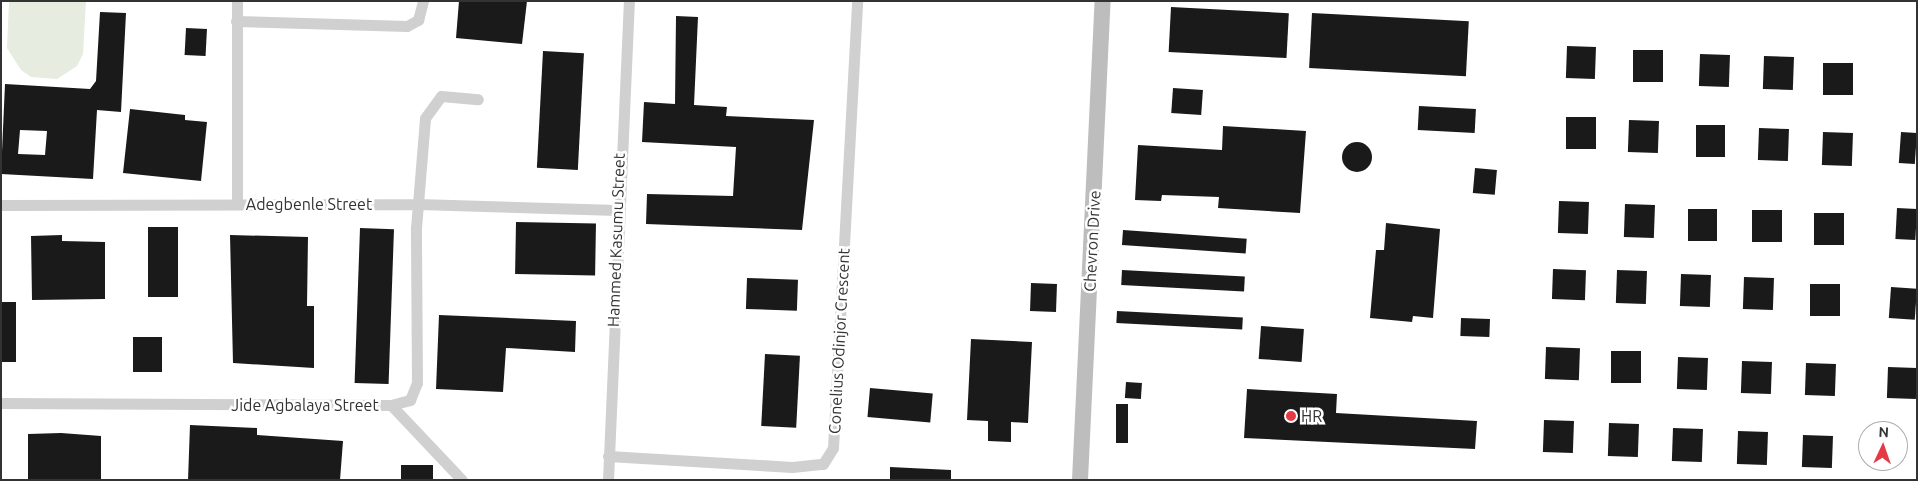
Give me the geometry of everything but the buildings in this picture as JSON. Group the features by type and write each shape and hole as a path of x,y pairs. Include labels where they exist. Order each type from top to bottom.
{"main road":[{"name":"Chevron Drive","path":"1080,480 1103,1"}],"street":[{"path":"237,203 236,21 238,1"},
{"path":"236,21 406,26 418,20 423,1"},
{"name":"Hammed Kasumu Street","path":"608,480 617,210 629,1"},
{"name":"Conelius Odinjor Crescent","path":"608,456 792,467 823,464 833,448 857,1"},
{"path":"418,204 429,108 441,96 478,99"},
{"name":"Adegbenle Street","path":"1,205 418,204 617,210"},
{"name":"Jide Agbalaya Street","path":"1,403 392,405 410,400 417,383 418,204"},
{"path":"392,405 462,480"}],"shaded area":[{"path":"9,1 86,1 83,54 77,66 57,79 31,77 21,70 7,48"}],"place":[{"name":"HR","path":"1291,416"}]}
